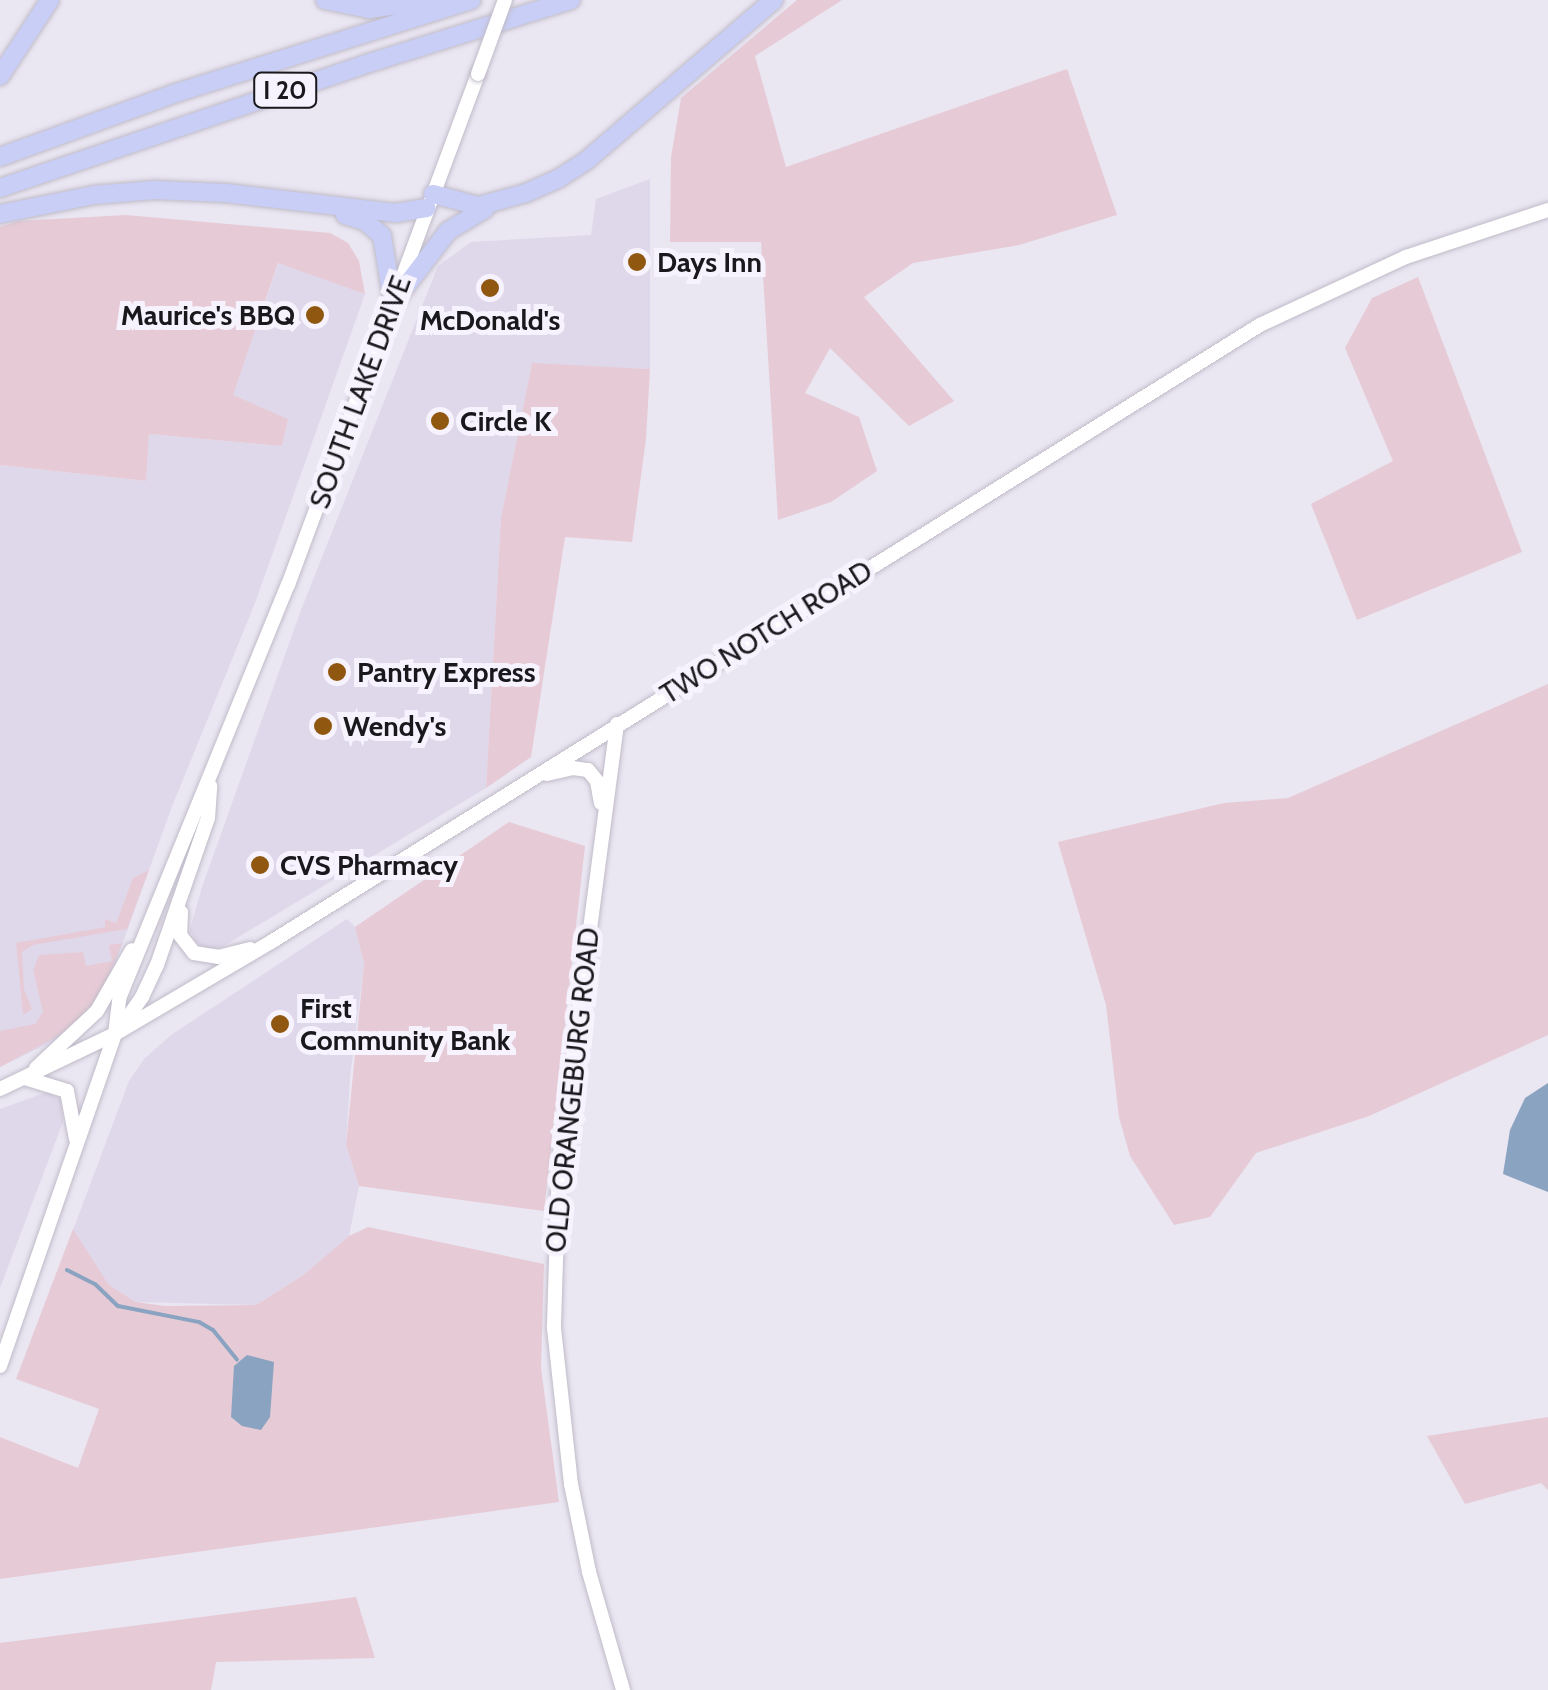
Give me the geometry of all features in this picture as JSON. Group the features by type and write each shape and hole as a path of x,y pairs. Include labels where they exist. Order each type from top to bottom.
{"highway":[{"path":"0,76 50,0"},
{"path":"325,0 369,9 433,0"},
{"name":"I 20","path":"0,158 173,94 472,0"},
{"name":"I 20","path":"0,188 363,64 572,0"},
{"path":"393,303 451,228 558,179 587,160 774,0"},
{"path":"0,214 94,195 154,190 395,212 430,201 466,205 502,202"},
{"path":"302,201 365,221 380,233 393,303"}],"street":[{"name":"SOUTH LAKE DRIVE","path":"0,1366 116,1034 120,996 190,817 210,784 506,0"},
{"name":"TWO NOTCH ROAD","path":"0,1089 116,1034 265,946 1260,326 1406,257 1548,210"},
{"name":"OLD ORANGEBURG ROAD","path":"617,724 558,1182 554,1328 563,1435 580,1534 623,1690"},
{"path":"528,780 572,768 588,770 597,780 604,818"},
{"name":"SOUTH LAKE DRIVE","path":"116,1034 142,997 208,818 210,784"},
{"path":"185,878 179,925 188,949 207,957 265,946"},
{"path":"24,1078 91,1018 129,953 144,936"},
{"path":"24,1078 67,1092 77,1147"}],"shaded area":[{"path":"797,0 842,0 755,56 786,167 1067,69 1117,215 1019,245 913,263 864,297 954,401 909,426 830,348 805,393 859,417 877,471 831,502 778,520 761,242 670,242 671,157 681,98"},
{"path":"650,179 650,369 532,364 501,518 486,788 222,947 207,949 196,942 190,930 202,887 301,610 438,266 471,242 591,235 596,199"},
{"path":"126,215 330,233 348,243 359,261 365,294 278,263 233,395 288,419 282,446 149,434 146,481 0,465 0,227 18,221"},
{"path":"279,262 365,294 255,603 171,809 113,970 98,998 77,1023 54,1041 0,1067 0,465 145,481 149,434 282,446 288,419 232,396"},
{"path":"1418,277 1522,552 1357,620 1311,504 1393,461 1345,348 1372,298"},
{"path":"532,363 650,369 646,439 632,542 565,537 531,757 486,788 501,518"},
{"path":"1548,684 1548,1035 1369,1116 1256,1153 1210,1217 1174,1225 1130,1156 1119,1117 1106,1005 1058,842 1224,803 1288,798"},
{"path":"509,822 585,846 544,1211 359,1186 346,1145 364,964 355,927"},
{"path":"149,870 127,929 33,945 22,952 24,989 32,1009 23,1015 16,943 105,927 105,919 116,923 133,878"},
{"path":"347,919 355,927 364,964 346,1145 359,1186 349,1236 302,1276 256,1305 136,1302 109,1285 73,1230 129,1081 144,1059 171,1035"},
{"path":"122,943 104,987 85,1014 58,1036 0,1067 0,1031 35,1024 43,1012 33,970 39,955 83,952 86,966 112,961 109,945"},
{"path":"47,1092 61,1100 63,1122 0,1288 0,1109"},
{"path":"368,1227 544,1264 541,1368 559,1502 0,1579 0,1437 78,1468 99,1409 16,1379 73,1229 109,1285 136,1302 165,1306 256,1305 302,1276 349,1236"},
{"path":"1548,1417 1548,1490 1541,1483 1465,1504 1427,1436"},
{"path":"356,1597 375,1658 216,1662 211,1690 0,1690 0,1643"}],"water":[{"path":"1548,1083 1548,1192 1503,1174 1510,1130 1525,1098"},
{"path":"247,1355 274,1362 270,1417 261,1430 242,1426 231,1417 234,1366"}],"waterway":[{"path":"67,1270 95,1284 118,1306 199,1322 213,1330 237,1360"}],"place":[{"name":"Days Inn","path":"637,262"},
{"name":"McDonald's","path":"490,288"},
{"name":"Maurice's BBQ","path":"315,315"},
{"name":"Circle K","path":"440,421"},
{"name":"Pantry Express","path":"337,672"},
{"name":"Wendy's","path":"323,726"},
{"name":"CVS Pharmacy","path":"260,865"},
{"name":"First Community Bank","path":"280,1024"}]}
